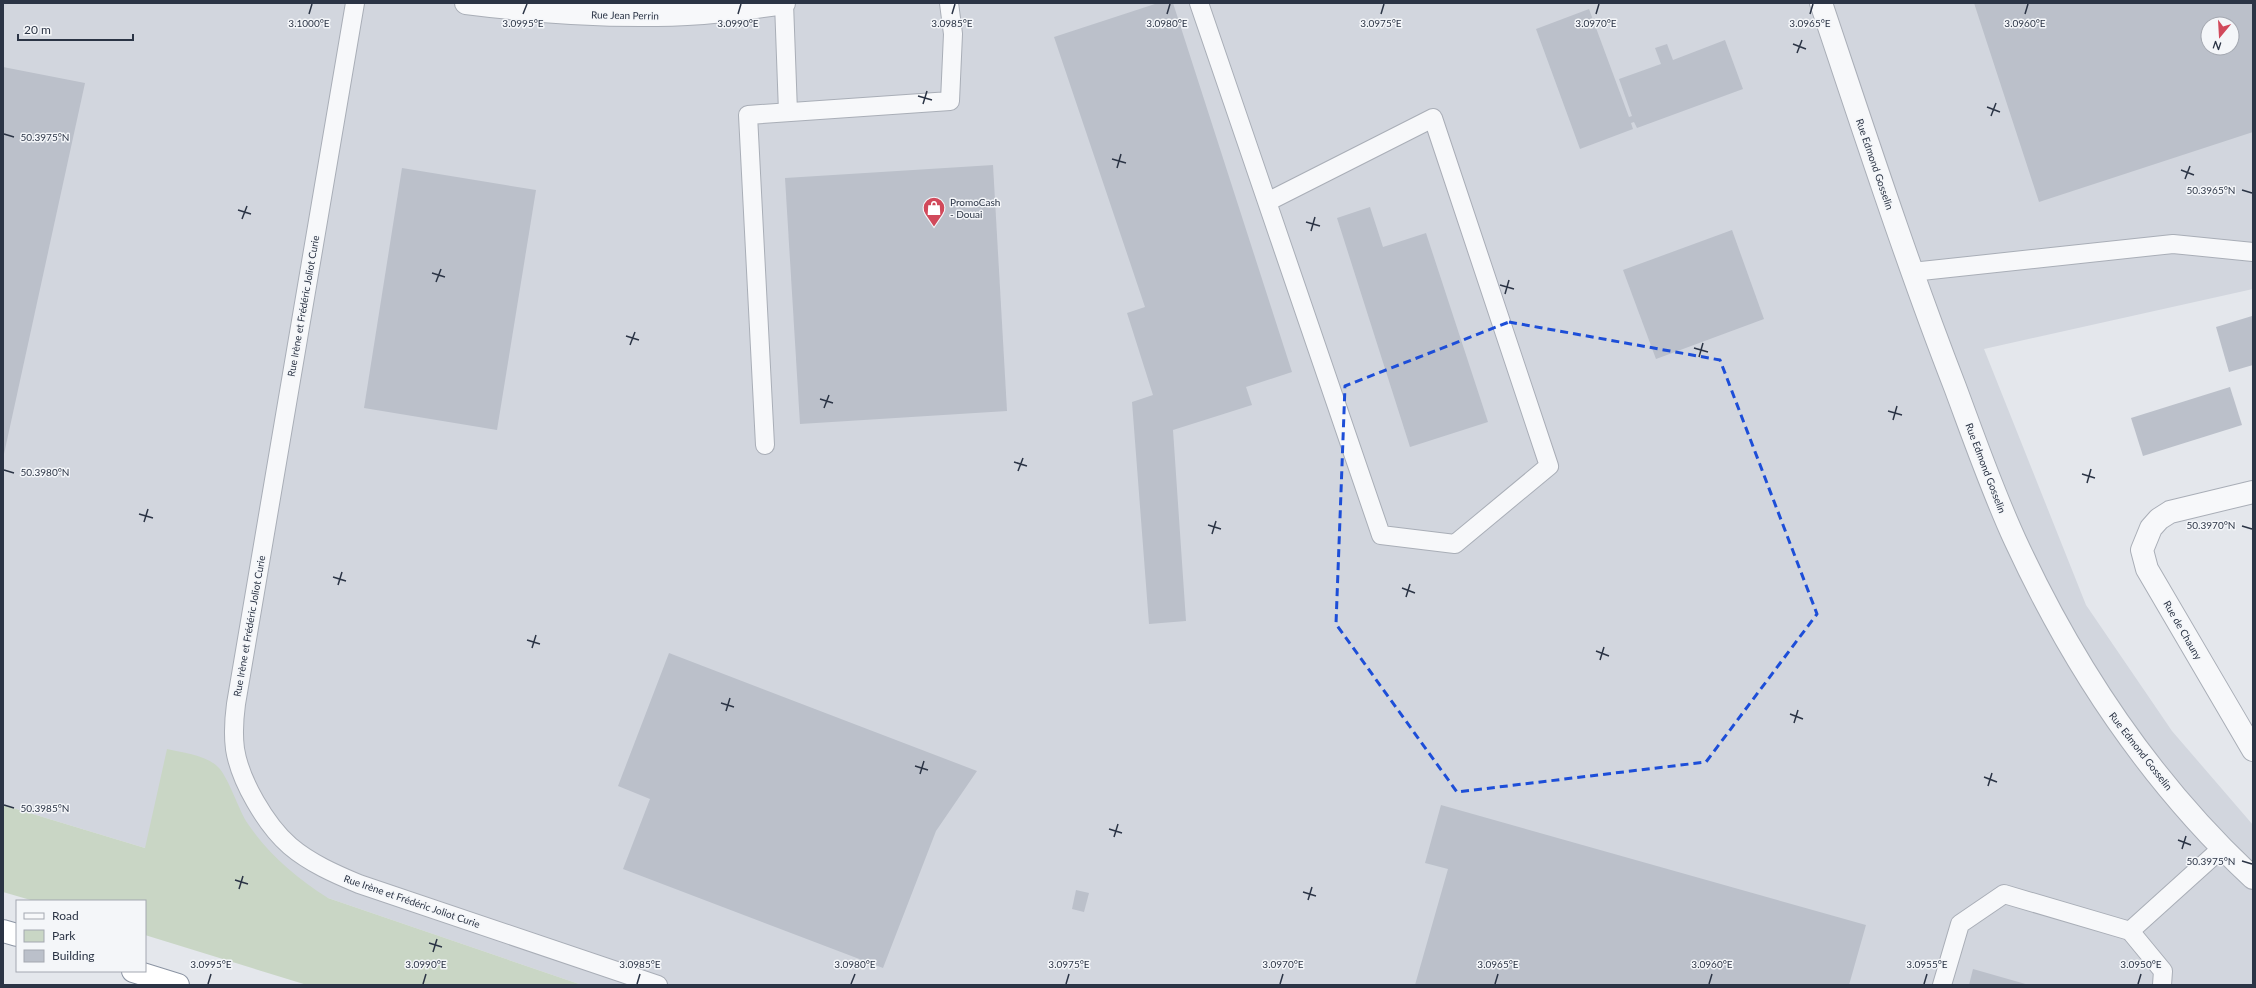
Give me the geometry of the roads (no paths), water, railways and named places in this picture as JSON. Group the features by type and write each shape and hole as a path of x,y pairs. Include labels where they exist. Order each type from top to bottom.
{"highway":[{"path":"3,931 16,935"},
{"path":"136,972 178,985"}],"street":[{"name":"Rue Jean Perrin","path":"466,3 590,14 657,16 740,9 784,3"},
{"name":"Rue Edmond Gosselin","path":"1821,3 1912,272 2001,508 2047,604 2108,709 2172,792 2222,848 2253,878"},
{"name":"Rue de Chauny","path":"2253,492 2170,512 2151,528 2142,550 2143,560 2253,750"}],"lane":[{"name":"Rue Irène et Frédéric Joliot Curie","path":"356,3 236,704 233,729 235,751 251,792 275,830 290,846 334,873 359,884 658,985"},
{"path":"784,3 788,112"},
{"path":"765,445 748,115 950,101 953,34 949,3"},
{"path":"1199,3 1267,202 1381,535 1455,544 1549,466 1432,118 1267,202"},
{"path":"1912,272 2173,244 2253,252"},
{"path":"2130,931 2222,848"},
{"path":"1942,985 1960,924 2004,894 2130,931 2163,971 2162,985"}],"place":[{"name":"PromoCash - Douai","path":"934,228"}]}
